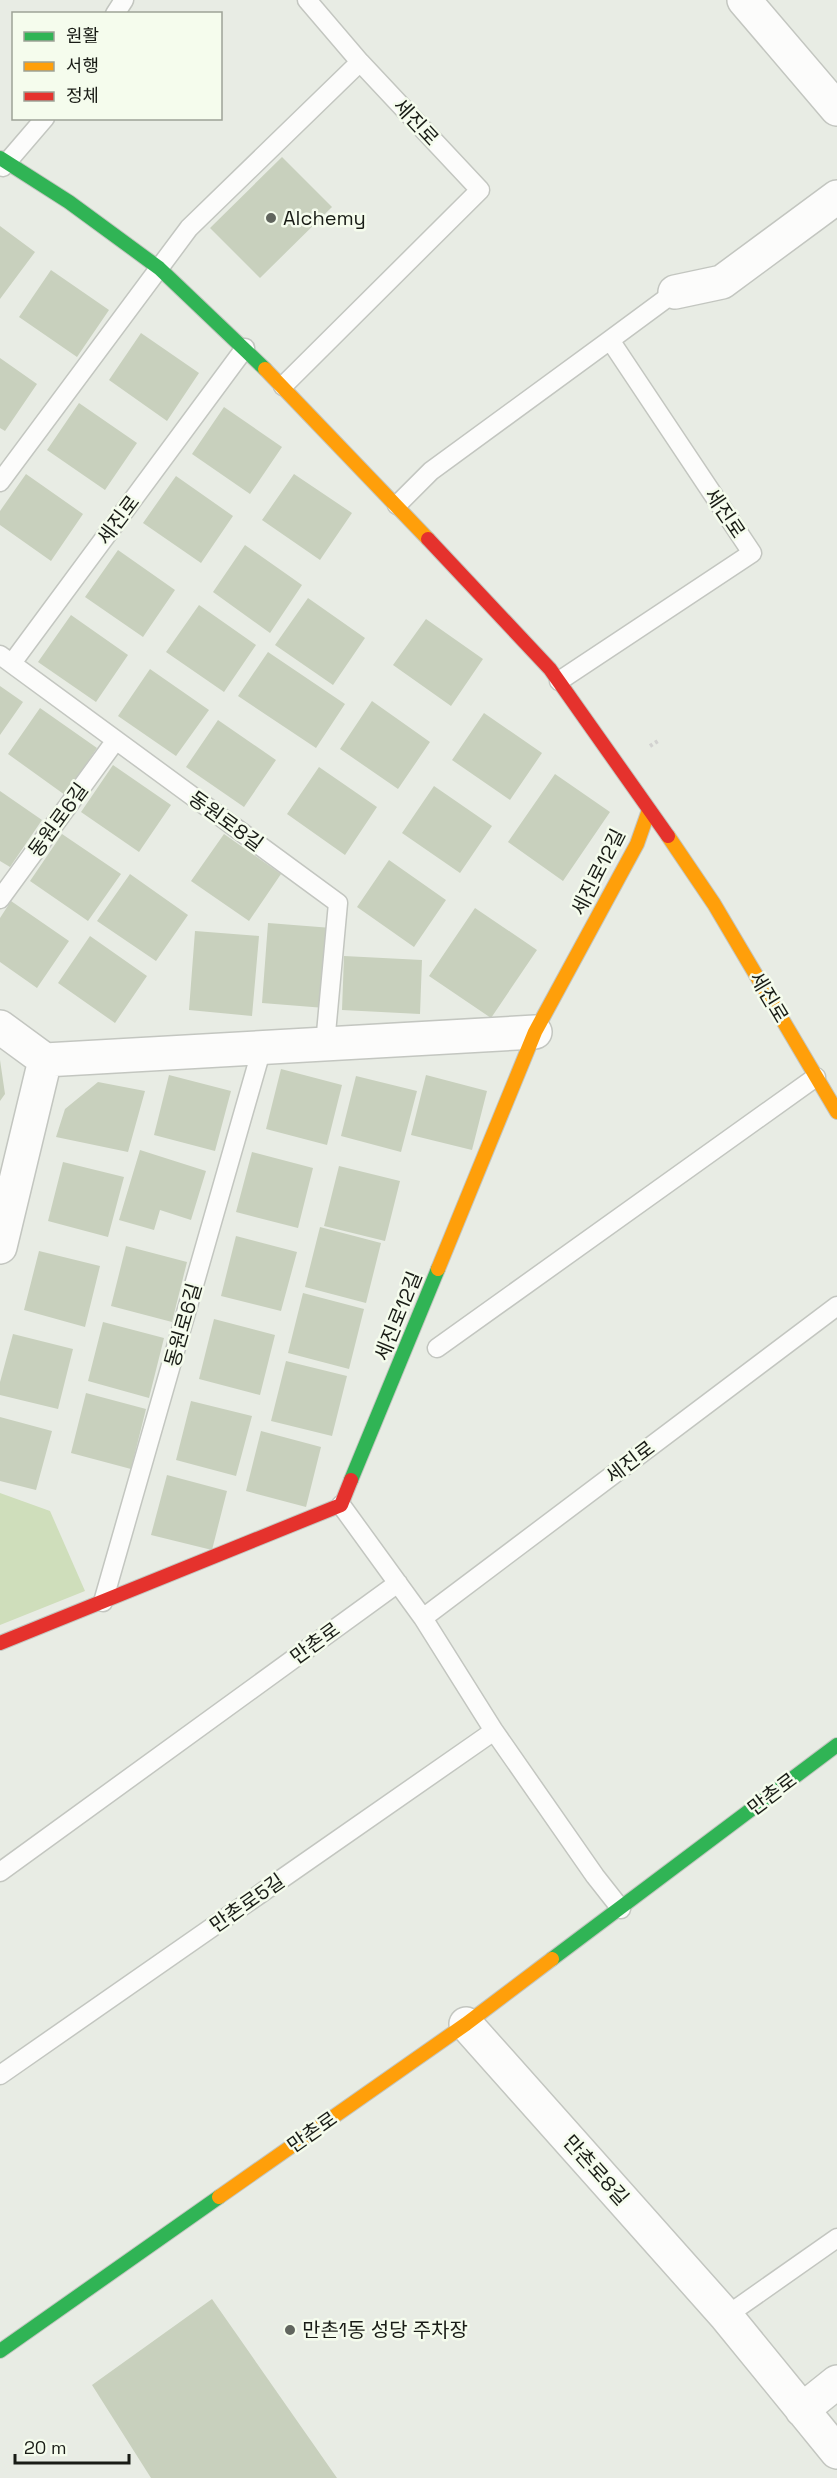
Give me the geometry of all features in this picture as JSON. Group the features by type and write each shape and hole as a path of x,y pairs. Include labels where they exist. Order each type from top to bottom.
{"street":[{"path":"744,0 837,109"},
{"name":"세진로","path":"2,164 69,202 159,268 245,348 397,505 558,681 620,765 648,810 714,904 837,1112"},
{"path":"675,292 722,282 837,197"},
{"name":"세진로12길","path":"341,1505 535,1032 637,844 648,810"},
{"path":"0,1027 45,1060 535,1032"},
{"path":"1,1241 45,1060"},
{"path":"0,1643 341,1505"},
{"name":"만촌로","path":"0,2351 466,2024 837,1745"},
{"name":"만촌로8길","path":"466,2024 726,2316 837,2452"},
{"path":"802,2409 837,2382"}],"lane":[{"path":"0,482 189,228 360,62 307,0"},
{"name":"세진로","path":"282,386 480,190 360,62"},
{"name":"세진로","path":"2,164 43,120"},
{"path":"397,505 431,471 675,292"},
{"name":"세진로","path":"558,681 752,553 610,339"},
{"name":"세진로","path":"6,659 245,348"},
{"name":"동원로8길","path":"6,659 338,903 325,1044"},
{"name":"동원로6길","path":"0,900 116,740"},
{"name":"동원로6길","path":"103,1602 262,1048"},
{"path":"437,1348 816,1077"},
{"name":"세진로","path":"423,1618 837,1306"},
{"path":"341,1505 423,1618 494,1731 595,1876 621,1909"},
{"name":"만촌로","path":"0,1872 398,1583"},
{"name":"만촌로5길","path":"0,2075 494,1731"},
{"path":"726,2316 837,2238"}],"green space":[{"path":"0,1493 50,1511 85,1591 0,1625"}],"building":[{"name":"Alchemy","path":"282,157 332,207 260,278 210,228"},
{"path":"0,226 35,252 0,299"},
{"path":"51,270 109,310 77,357 19,317"},
{"path":"141,333 199,373 167,421 109,380"},
{"path":"0,358 37,384 5,431 0,428"},
{"path":"79,403 137,443 105,490 47,450"},
{"path":"224,407 282,447 250,494 192,454"},
{"path":"26,474 83,514 51,561 0,525 0,511"},
{"path":"294,474 352,513 320,560 262,520"},
{"path":"176,476 233,516 201,563 143,523"},
{"path":"245,545 302,585 270,633 213,592"},
{"path":"118,550 175,590 143,637 85,597"},
{"path":"308,598 365,638 333,685 275,645"},
{"path":"199,605 256,645 224,692 166,652"},
{"path":"71,615 128,655 96,702 38,662"},
{"path":"426,619 483,659 451,706 393,665"},
{"path":"268,652 345,704 316,748 238,696"},
{"path":"150,669 209,710 176,756 118,716"},
{"path":"0,686 23,702 0,735"},
{"path":"372,701 430,742 398,789 340,749"},
{"path":"40,708 97,748 65,795 8,754"},
{"path":"484,713 542,753 510,800 452,760"},
{"path":"218,720 276,760 244,807 186,767"},
{"path":"113,765 171,805 139,852 81,812"},
{"path":"319,767 377,807 345,855 287,814"},
{"path":"555,774 610,812 563,881 508,842"},
{"path":"434,786 492,826 460,873 402,833"},
{"path":"0,791 42,820 10,867 0,861"},
{"path":"62,834 121,874 88,921 30,881"},
{"path":"224,834 281,874 249,921 191,881"},
{"path":"389,860 446,900 414,947 357,907"},
{"path":"130,874 188,915 156,961 97,921"},
{"path":"11,901 69,941 37,988 0,962 0,918"},
{"path":"475,908 537,950 491,1018 429,976"},
{"path":"268,923 332,928 325,1008 262,1003"},
{"path":"195,931 259,936 252,1016 189,1010"},
{"path":"90,936 147,976 115,1023 58,983"},
{"path":"344,956 422,960 420,1014 342,1010"},
{"path":"0,1060 5,1094 0,1101"},
{"path":"281,1069 342,1085 327,1145 266,1129"},
{"path":"169,1075 231,1091 215,1151 154,1135"},
{"path":"426,1075 487,1091 472,1150 411,1135"},
{"path":"356,1076 417,1091 401,1152 341,1136"},
{"path":"98,1082 145,1091 128,1152 56,1137 65,1109"},
{"path":"140,1150 206,1171 191,1220 160,1210 154,1230 119,1220"},
{"path":"252,1152 313,1168 298,1228 236,1212"},
{"path":"63,1162 124,1177 108,1237 48,1221"},
{"path":"339,1166 400,1181 385,1241 324,1226"},
{"path":"320,1227 381,1243 366,1303 305,1287"},
{"path":"236,1236 297,1252 281,1311 221,1296"},
{"path":"126,1246 187,1262 172,1322 111,1306"},
{"path":"39,1251 100,1266 85,1327 24,1310"},
{"path":"303,1293 364,1309 349,1369 288,1353"},
{"path":"214,1319 275,1335 260,1395 199,1379"},
{"path":"103,1322 164,1338 149,1398 88,1381"},
{"path":"13,1334 73,1349 58,1409 0,1395 0,1382"},
{"path":"286,1361 347,1376 332,1436 271,1421"},
{"path":"86,1393 146,1409 131,1469 71,1453"},
{"path":"191,1401 252,1416 236,1476 176,1460"},
{"path":"0,1417 52,1431 36,1490 0,1481"},
{"path":"261,1431 321,1447 306,1507 246,1491"},
{"path":"167,1475 227,1491 212,1550 151,1535"},
{"path":"212,2299 337,2478 151,2478 92,2385"}],"traffic: fast":[{"path":"0,158 69,202 159,268 265,369"},
{"path":"351,1480 438,1269"},
{"path":"552,1959 837,1745"},
{"path":"0,2351 219,2197"}],"traffic: slow":[{"path":"265,369 428,539"},
{"path":"438,1269 535,1032 637,844 649,810"},
{"path":"668,836 714,904 837,1112"},
{"path":"219,2197 466,2024 552,1959"}],"traffic: jam":[{"path":"428,539 550,669 668,836"},
{"path":"0,1643 341,1505 351,1480"}],"place":[{"name":"Alchemy","path":"271,218"},
{"name":"만촌1동 성당 주차장","path":"290,2330"}]}
